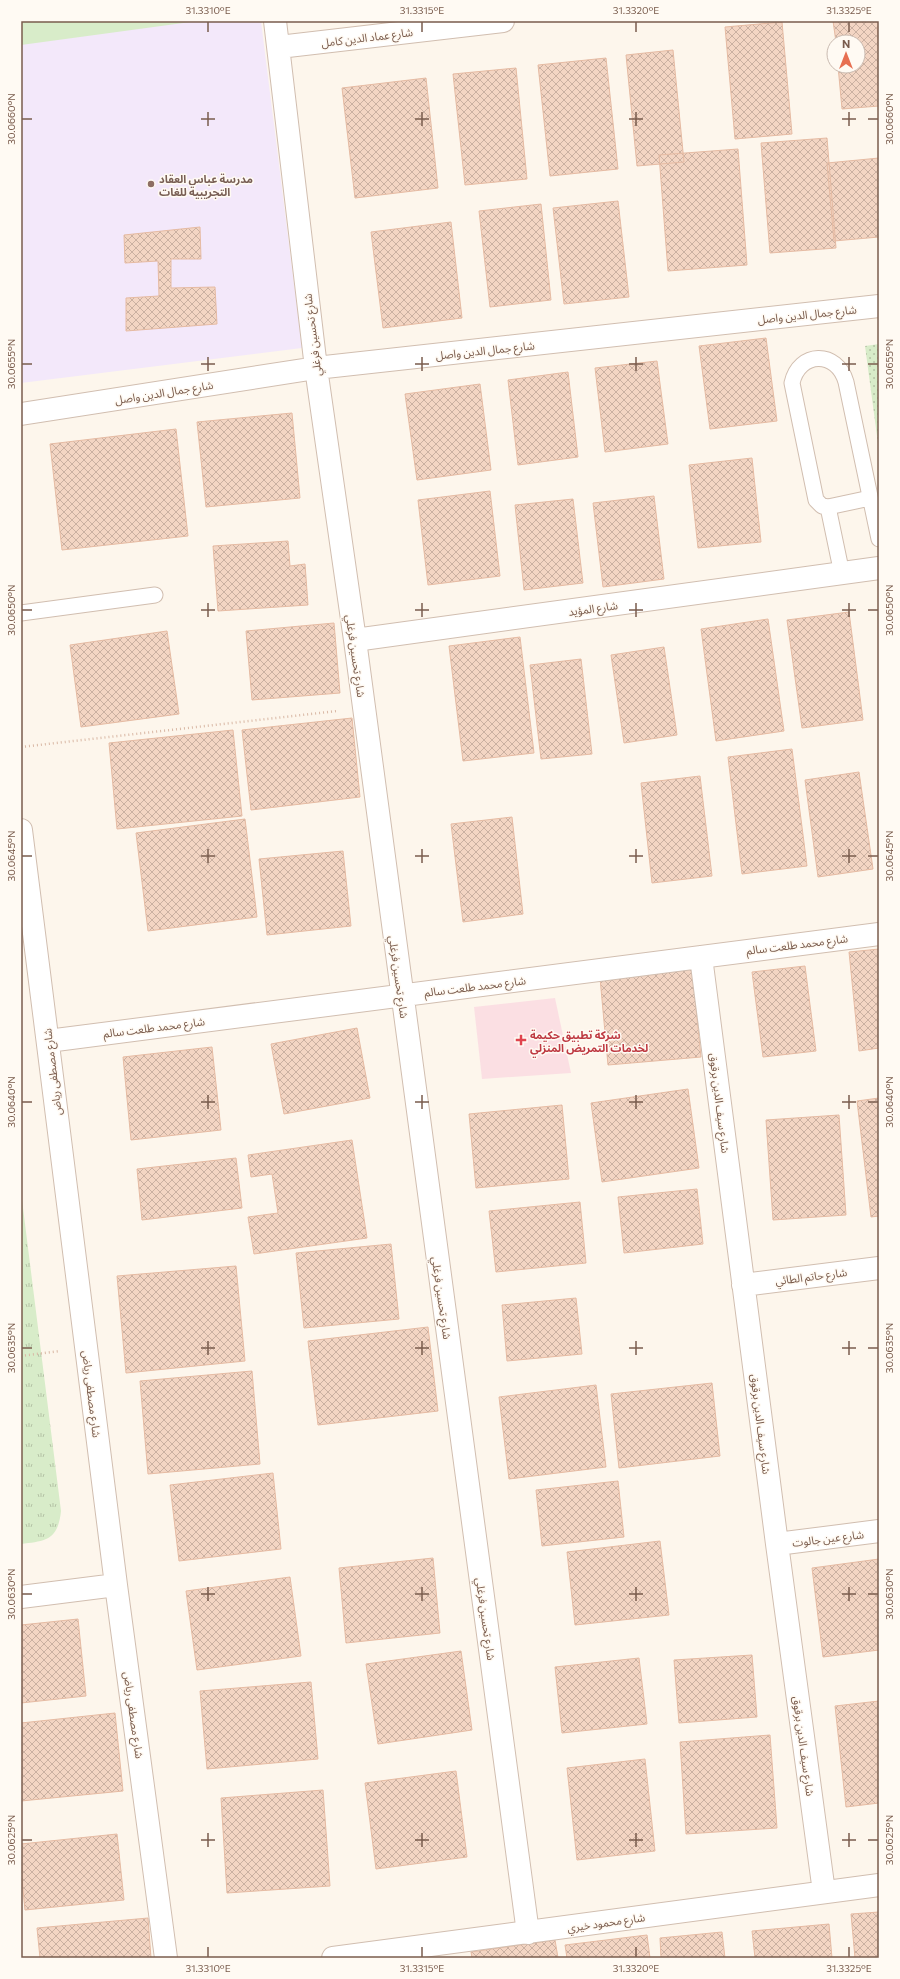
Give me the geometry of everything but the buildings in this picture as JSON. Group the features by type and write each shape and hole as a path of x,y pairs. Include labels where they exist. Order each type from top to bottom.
{"street":[{"name":"شارع تحسين فرغلي","path":"275,21 316,368 364,708 528,1933"},
{"name":"شارع عماد الدين كامل","path":"279,47 503,21"},
{"name":"شارع جمال الدين واصل","path":"21,414 316,368 879,306"},
{"name":"شارع المؤيد","path":"354,640 879,568"},
{"name":"شارع مصطفى رياض","path":"21,830 116,1585 166,1958"},
{"name":"شارع محمد طلعت سالم","path":"48,1041 879,934"},
{"name":"شارع سيف الدين برقوق","path":"702,957 743,1285 824,1892"},
{"name":"شارع حاتم الطائي","path":"743,1285 879,1268"},
{"name":"شارع عين جالوت","path":"777,1544 879,1531"},
{"path":"21,1597 116,1585"},
{"name":"شارع محمود خيري","path":"333,1958 528,1933 879,1884"}],"lane":[{"path":"870,498 828,507 820,505 815,497 793,392 794,374 806,362 823,358 831,361 844,373 879,539"},
{"path":"828,507 842,574"},
{"path":"21,614 155,595"}],"path":[{"path":"21,747 364,708"},
{"path":"21,1356 86,1348"}],"shaded area":[{"name":"مدرسة عباس العقاد التجريبية للغات","path":"21,21 261,21 302,348 21,383"},
{"name":"شركة تطبيق حكيمة لخدمات التمريض المنزلي","path":"555,998 571,1073 482,1079 474,1007"}],"green space":[{"path":"21,21 198,21 21,45"},
{"path":"879,344 879,451 865,346"},
{"path":"21,1192 61,1511 57,1528 54,1533 44,1540 21,1544"}],"place":[{"name":"مدرسة عباس العقاد التجريبية للغات","path":"151,184"},
{"name":"شركة تطبيق حكيمة لخدمات التمريض المنزلي","path":"521,1040"}]}
